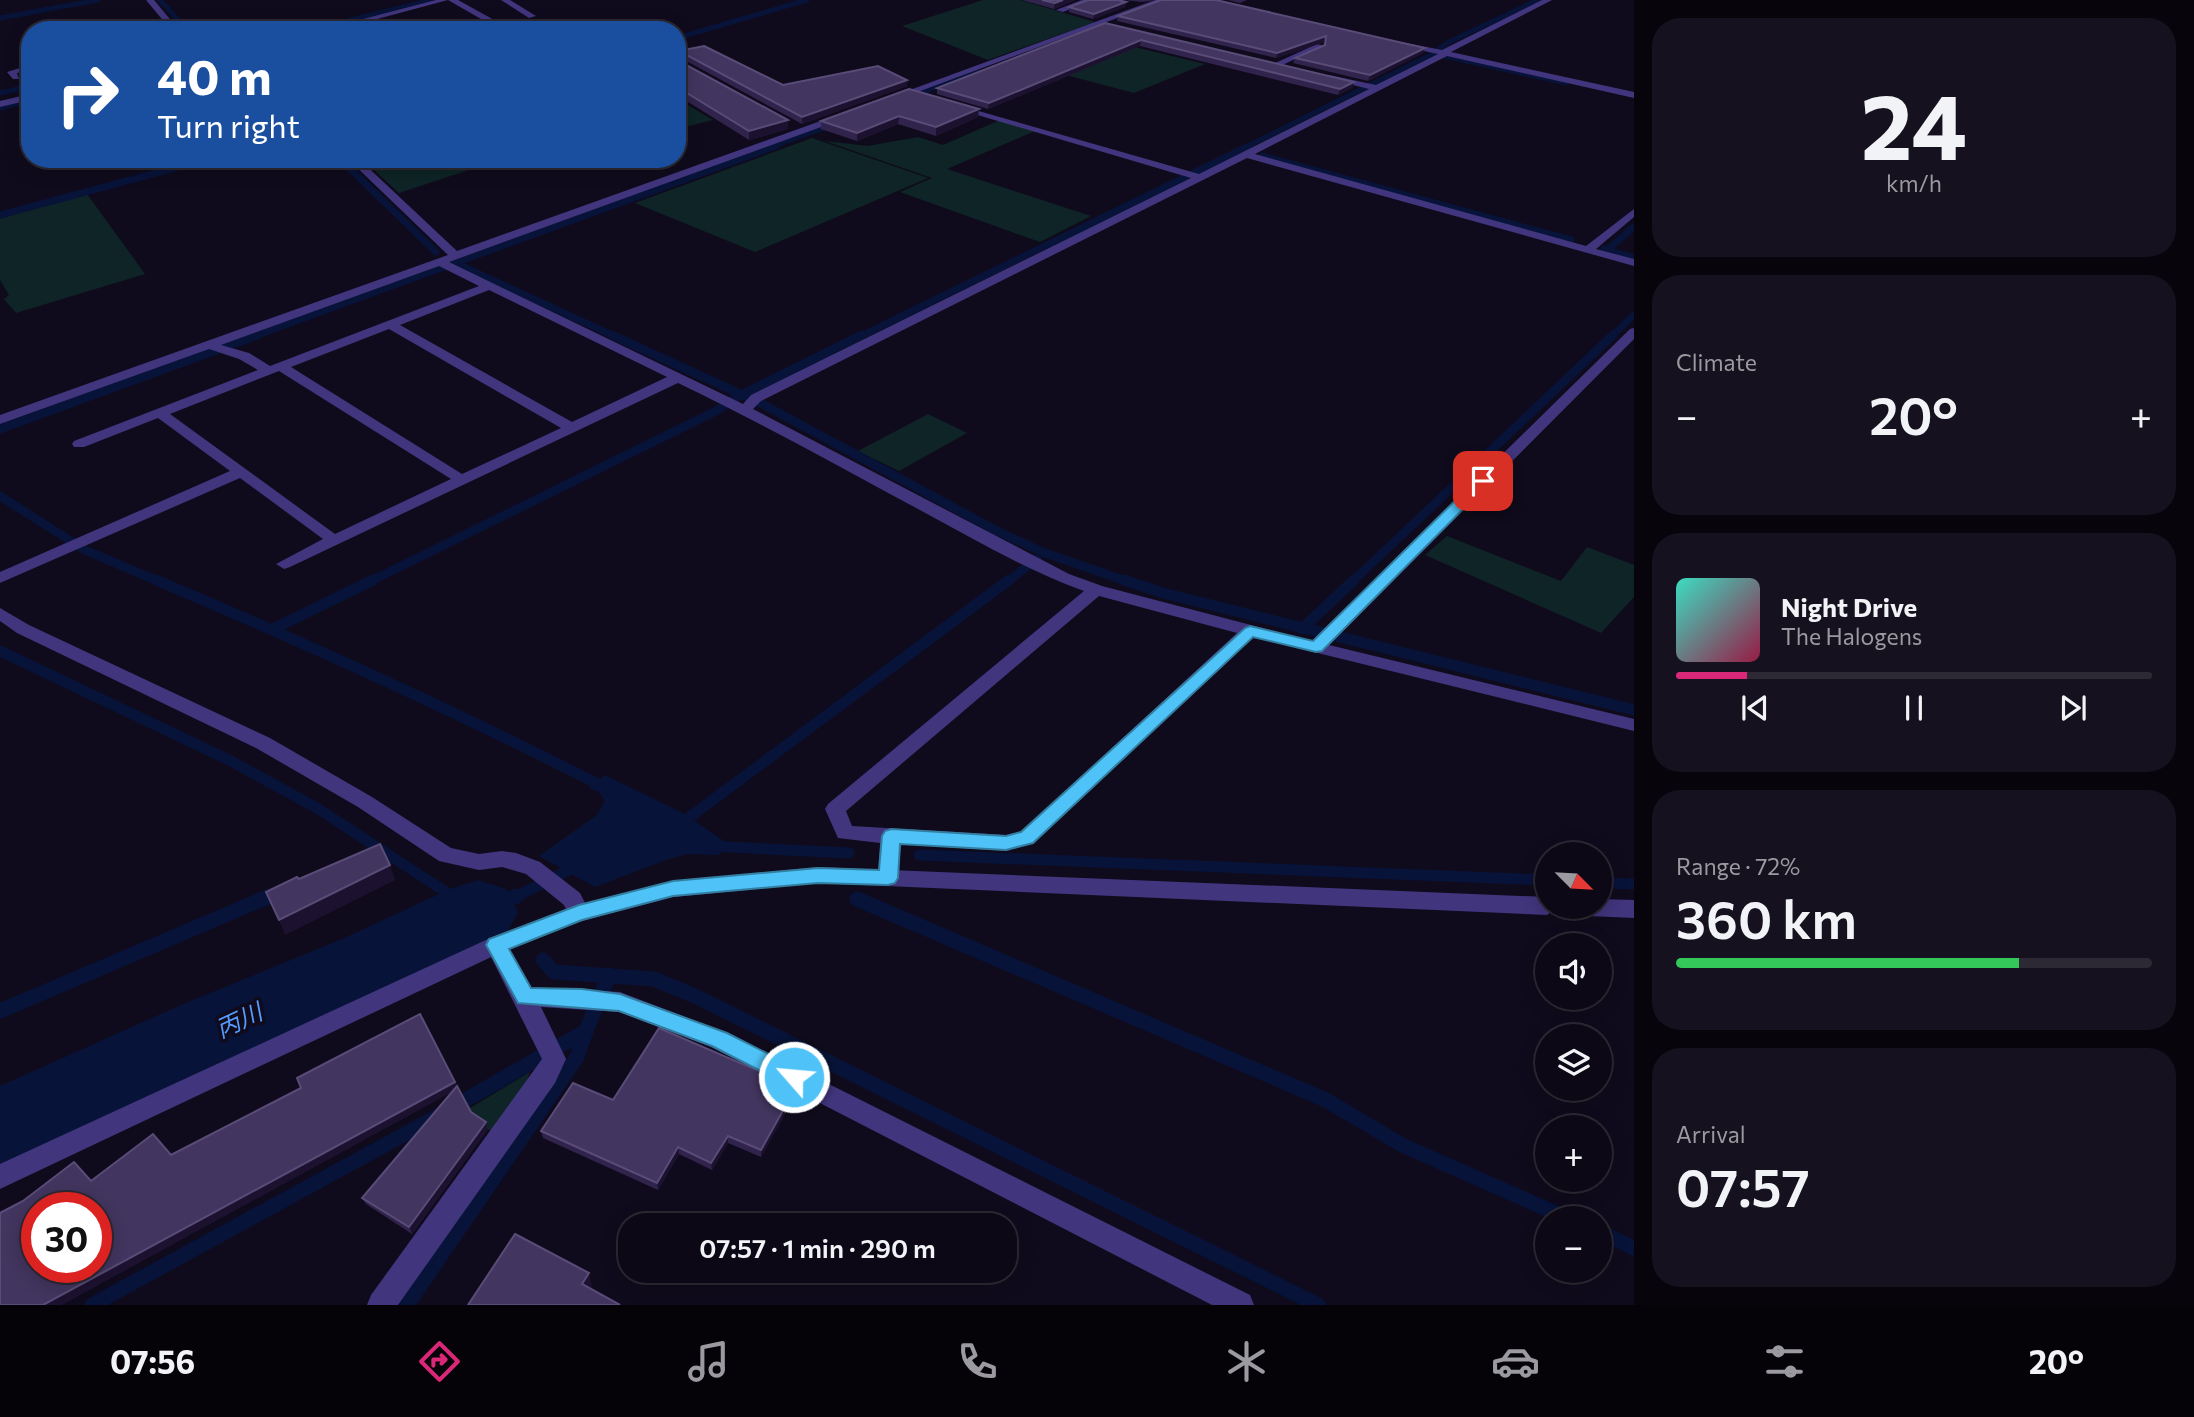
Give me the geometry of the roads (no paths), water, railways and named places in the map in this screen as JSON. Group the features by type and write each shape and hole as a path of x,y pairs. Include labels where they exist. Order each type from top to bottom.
{"street":[{"path":"150,0 168,21"},
{"path":"361,21 445,0"},
{"path":"453,0 490,21"},
{"path":"505,0 532,16"},
{"path":"1060,10 1089,0"},
{"path":"887,100 916,93 1105,24 1162,0"},
{"path":"741,404 1196,176 1246,155 1372,86 1548,0"},
{"path":"1122,2 1142,8"},
{"path":"1105,24 1123,28"},
{"path":"1389,41 1634,95"},
{"path":"1277,64 1320,46"},
{"path":"1264,61 1289,67"},
{"path":"16,77 11,72 21,70"},
{"path":"1326,76 1372,86"},
{"path":"916,93 935,99"},
{"path":"0,104 21,99"},
{"path":"948,103 1196,176"},
{"path":"0,420 448,262 851,114"},
{"path":"783,121 803,131"},
{"path":"1246,155 1634,263"},
{"path":"361,168 448,262 489,286 677,378 741,404 1039,568 1096,590 1250,631 1324,639 1634,725"},
{"path":"1588,250 1634,212"},
{"path":"79,444 489,286"},
{"path":"390,324 572,428"},
{"path":"1324,639 1634,332"},
{"path":"209,345 274,369 462,480"},
{"path":"284,564 677,378"},
{"path":"160,413 334,540"},
{"path":"0,578 241,472"},
{"path":"1096,590 835,809 845,833 1006,843 1027,838 1250,631"},
{"path":"0,613 23,629 263,743 365,802 446,856 479,862 502,859 533,868 566,893 579,913"},
{"path":"888,878 891,836"},
{"path":"0,1177 496,945 579,913 673,889 720,882 818,875 1535,905"},
{"path":"1612,908 1634,909"},
{"path":"381,1305 547,1076 552,1052 526,997 496,945"},
{"path":"526,997 620,1002 719,1040 1240,1305"}],"water":[{"path":"605,775 683,813 724,841 719,855 687,854 595,887 539,856 597,815 605,801 599,792 589,788"}],"waterway":[{"path":"0,18 98,0"},
{"path":"160,0 179,21"},
{"path":"347,21 432,0"},
{"path":"686,35 807,0"},
{"path":"1246,147 1432,54 1449,42 1538,0"},
{"path":"1435,54 1566,83"},
{"path":"911,96 978,72"},
{"path":"0,93 21,88"},
{"path":"0,108 21,102"},
{"path":"771,147 833,125"},
{"path":"252,337 776,146"},
{"path":"859,337 1249,146"},
{"path":"1262,156 1571,240"},
{"path":"0,215 175,168"},
{"path":"349,168 436,252"},
{"path":"1607,250 1634,227"},
{"path":"1607,250 1634,258"},
{"path":"460,265 616,337"},
{"path":"1611,337 1634,315"},
{"path":"0,429 257,335"},
{"path":"612,335 742,395"},
{"path":"742,395 862,335"},
{"path":"1352,582 1613,335"},
{"path":"369,582 718,410 742,395"},
{"path":"742,395 999,532 1045,553 1129,582"},
{"path":"0,496 85,550 160,582"},
{"path":"1007,582 1037,559"},
{"path":"156,580 383,680 606,788"},
{"path":"273,629 373,580"},
{"path":"679,825 1009,580"},
{"path":"1124,580 1163,593 1303,628"},
{"path":"1303,628 1354,580"},
{"path":"1303,628 1634,710"},
{"path":"0,651 229,760 317,808 455,898"},
{"path":"708,846 849,853"},
{"path":"919,855 1535,880"},
{"path":"517,896 577,866"},
{"path":"1612,883 1634,884"},
{"path":"266,898 281,891"},
{"path":"0,1011 270,896"},
{"path":"452,896 488,919"},
{"path":"478,912 517,896"},
{"path":"513,898 517,896"},
{"path":"857,899 1326,1100 1402,1145 1540,1206"},
{"name":"丙川","path":"0,1131 213,1030 371,963 478,912"},
{"path":"543,960 554,972 609,976"},
{"path":"586,1031 609,976"},
{"path":"609,976 654,979 697,997 1318,1305"},
{"path":"407,1305 577,1057 586,1031"},
{"path":"455,1106 586,1031"},
{"path":"92,1305 438,1116"},
{"path":"1612,1238 1634,1248"}]}
